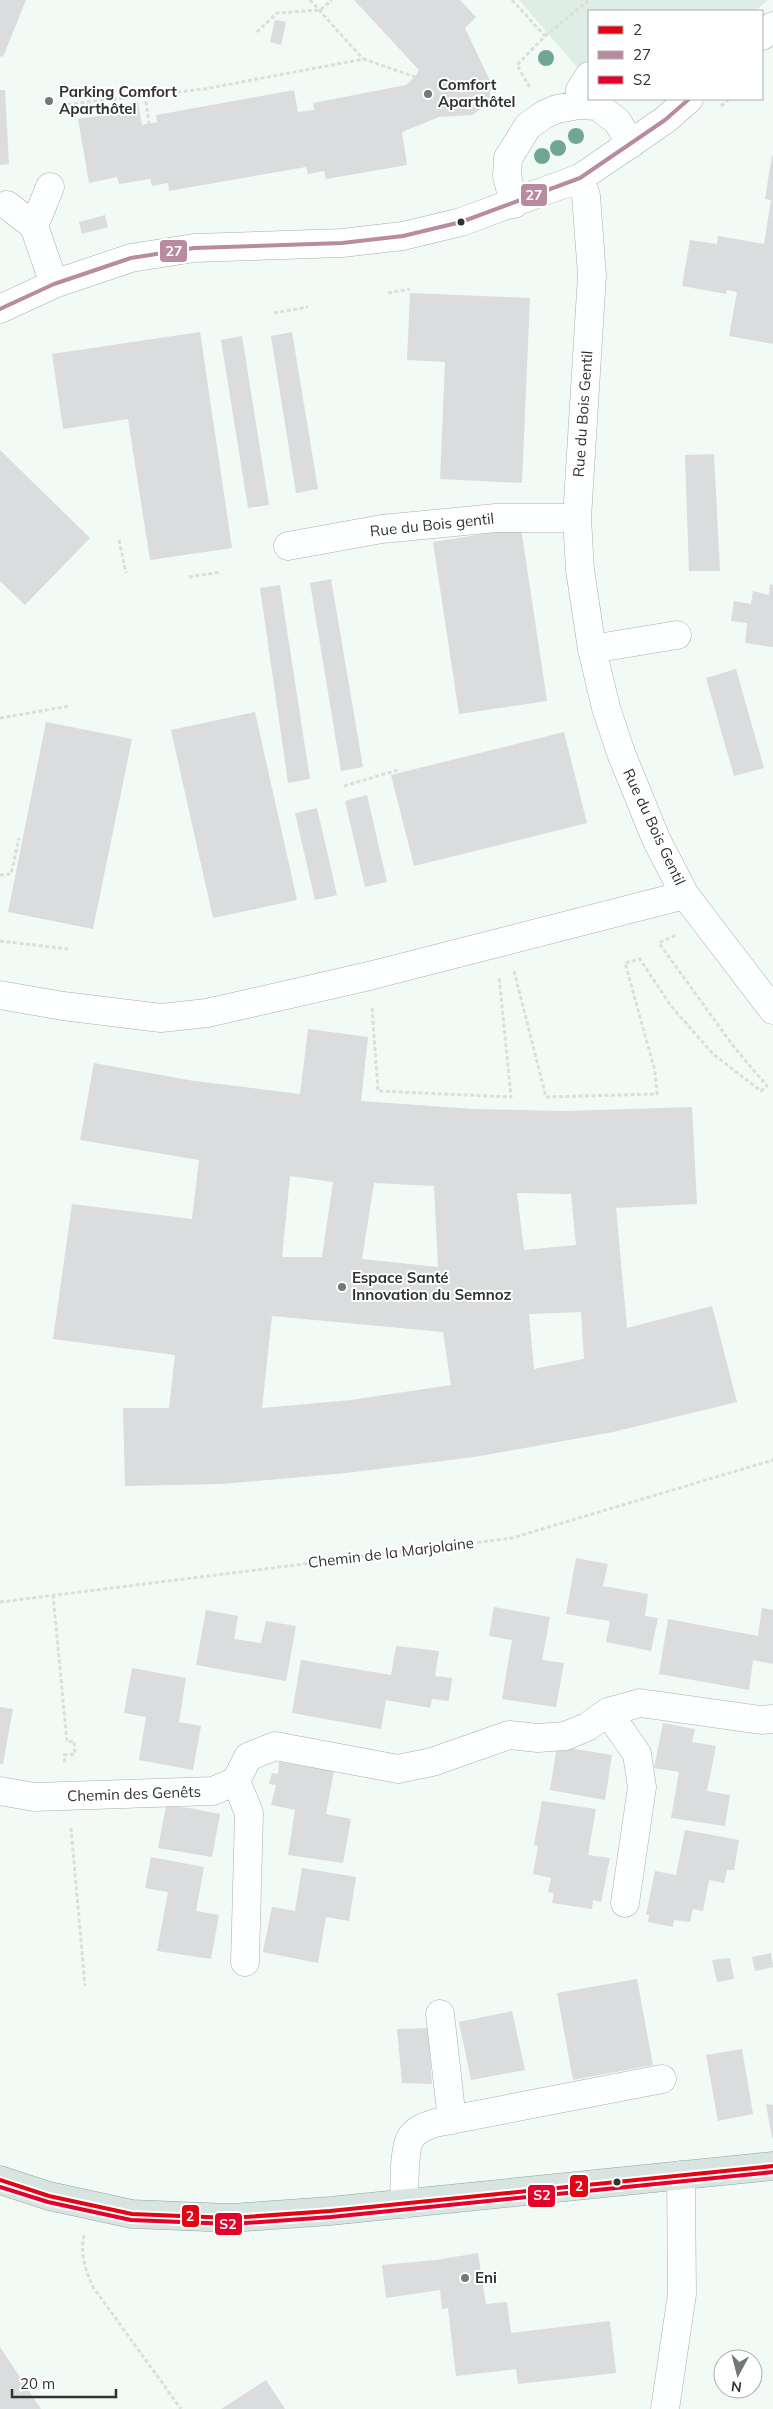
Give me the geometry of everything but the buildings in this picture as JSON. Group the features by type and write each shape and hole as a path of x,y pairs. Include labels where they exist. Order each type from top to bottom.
{"main road":[{"path":"0,2180 49,2196 132,2214 232,2218 404,2204 773,2166"}],"street":[{"path":"763,35 773,26"},
{"path":"579,105 580,90 588,78"},
{"path":"0,309 54,284 131,258 194,248 342,242 402,236 461,222 580,178 665,120 688,100"},
{"path":"514,204 507,176 508,158 528,126 545,114 557,109 579,105 597,106 617,121 631,144"},
{"name":"Rue du Bois Gentil","path":"580,178 586,196 592,275 577,518 580,570 592,649 606,708 625,765 656,839 686,895 703,921 773,1010"},
{"path":"34,226 50,187"},
{"path":"8,205 34,226 54,284"},
{"name":"Rue du Bois gentil","path":"288,546 382,529 496,518 577,518"},
{"path":"592,649 676,635"},
{"path":"0,995 63,1006 161,1018 207,1013 370,976 686,895"},
{"path":"245,1962 249,1813 236,1781 248,1758 275,1746 398,1769 432,1762 509,1735 538,1738 565,1736 587,1727 608,1712 640,1703 760,1720 773,1719"},
{"path":"608,1712 637,1754 642,1788 626,1903"},
{"name":"Chemin des Genêts","path":"0,1791 34,1797 184,1794 213,1791 236,1781"},
{"path":"440,2014 452,2120"},
{"path":"404,2204 407,2148 410,2138 420,2129 434,2123 662,2079"},
{"path":"664,2409 682,2294 681,2176"}],"path":[{"path":"310,0 364,59 415,77"},
{"path":"257,32 277,13 320,10 332,0"},
{"path":"512,0 545,36"},
{"path":"545,114 517,65 545,36 588,1"},
{"path":"61,105 204,89 364,59"},
{"path":"144,95 149,124"},
{"path":"388,293 410,289"},
{"path":"274,313 308,307"},
{"path":"119,540 126,573"},
{"path":"189,577 220,572"},
{"path":"0,718 70,706"},
{"path":"344,786 398,770"},
{"path":"0,875 11,874 18,838"},
{"path":"512,966 546,1097 657,1094 654,1071 625,963 640,959 670,1006 713,1054 761,1091 767,1086 734,1047 659,943 703,921"},
{"path":"0,941 68,949"},
{"path":"370,976 378,1091 511,1096 498,969"},
{"name":"Chemin de la Marjolaine","path":"0,1602 512,1538 773,1460"},
{"path":"91,2205 82,2245 84,2266 94,2287 124,2333 181,2409"}],"shaded area":[{"path":"519,0 768,0 756,10 588,10 588,80"}],"transit line":[{"name":"27","path":"0,309 54,284 131,258 194,248 342,243 403,236 461,222 580,178 665,120 688,100"},
{"name":"2","path":"0,2180 49,2196 132,2214 231,2218 330,2211 773,2166"},
{"name":"S2","path":"0,2187 48,2202 131,2220 231,2224 331,2217 773,2172"}],"place":[{"name":"Comfort Aparthôtel","path":"428,94"},
{"name":"Parking Comfort Aparthôtel","path":"49,101"},
{"name":"Espace Santé Innovation du Semnoz","path":"342,1287"},
{"name":"Eni","path":"465,2278"}]}
